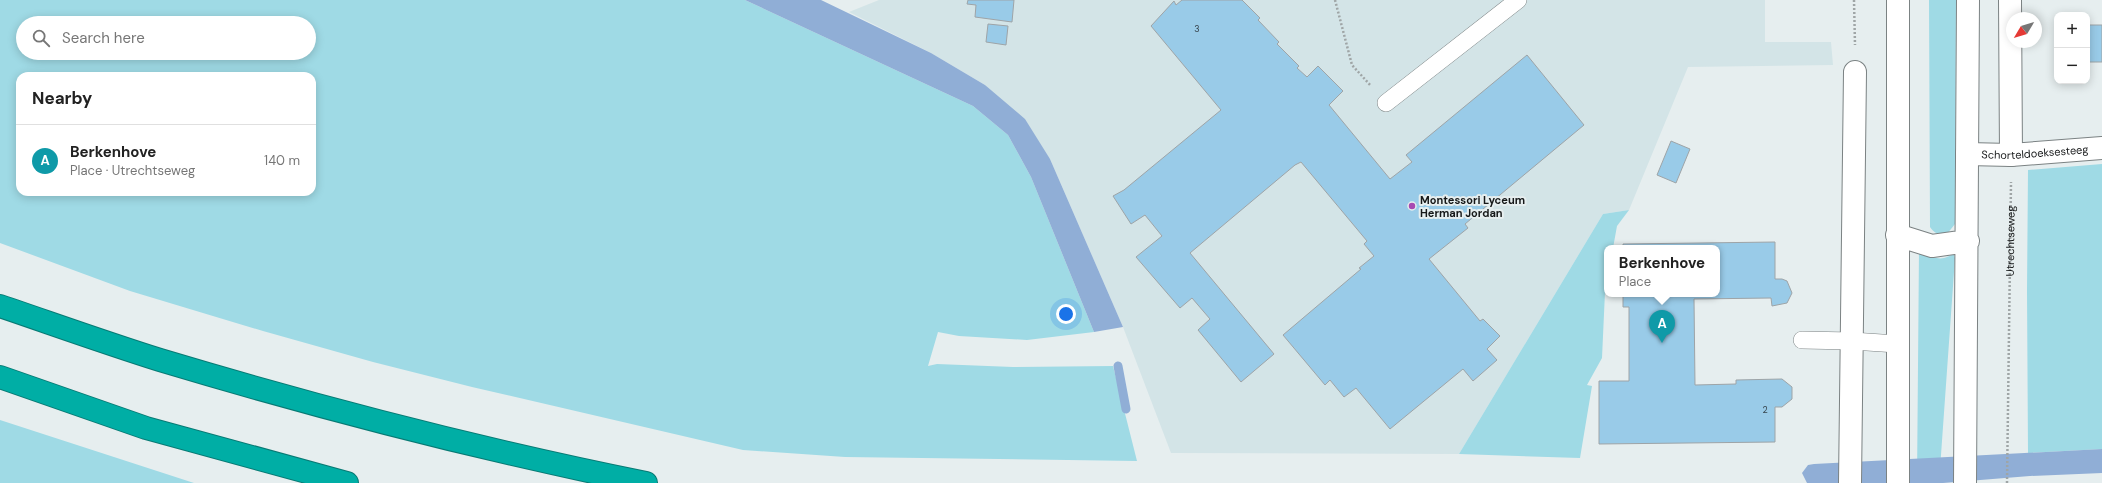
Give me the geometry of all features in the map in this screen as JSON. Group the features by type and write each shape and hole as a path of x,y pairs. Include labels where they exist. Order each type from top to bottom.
{"highway":[{"path":"0,306 158,359 344,412 474,446 646,483"},
{"path":"0,377 146,428 347,483"}],"main road":[{"path":"1898,0 1898,483"},
{"path":"1965,483 1968,241 1968,0"},
{"path":"2010,0 2011,155"},
{"path":"1850,483 1855,72"},
{"name":"Schorteldoeksesteeg","path":"1967,154 2011,155 2102,148"},
{"path":"1897,235 1932,246 1968,241"}],"lane":[{"path":"1386,103 1518,0"},
{"path":"1802,340 1897,344"}],"path":[{"path":"1335,0 1352,64 1386,103"},
{"path":"1854,0 1855,72"},
{"name":"Utrechtseweg","path":"2007,483 2011,155"}],"shaded area":[{"path":"0,0 745,0 973,106 1008,135 1031,177 1094,332 1027,340 959,336 938,332 928,366 937,364 1013,367 1113,366 1137,461 845,457 743,450 472,387 373,362 130,291 0,243"},
{"path":"745,0 821,0 931,53 985,85 1025,119 1050,159 1123,327 1094,332 1031,177 1008,135 973,106"},
{"path":"879,0 1765,0 1765,42 1831,42 1833,65 1688,67 1629,210 1603,214 1459,454 1171,453 1123,327 1050,159 985,85 931,53 849,12"},
{"path":"1929,0 1956,0 1955,224 1947,234 1935,233 1930,227"},
{"path":"2102,164 2102,449 2028,453 2028,170"},
{"path":"1629,210 1617,226 1614,245 1604,245 1605,297 1602,358 1587,385 1592,386 1580,458 1459,454 1603,214"},
{"path":"1919,249 1934,257 1944,258 1954,255 1955,258 1939,483 1917,483"},
{"path":"0,420 194,483 0,483"},
{"path":"2102,449 2102,473 2030,476 1943,483 1807,483 1802,473 1808,465 1814,464"}],"building":[{"path":"968,0 1014,0 1012,22 975,17 976,5 967,4"},
{"name":"Montessori Lyceum Herman Jordan","path":"1182,0 1242,0 1260,18 1258,20 1279,42 1277,44 1299,66 1297,68 1307,77 1318,66 1343,91 1329,105 1390,179 1412,162 1406,155 1527,55 1584,125 1465,224 1468,228 1429,259 1480,321 1483,319 1500,336 1487,349 1497,360 1473,381 1463,369 1390,429 1356,388 1344,397 1330,380 1325,385 1283,335 1361,269 1359,268 1374,256 1364,244 1367,241 1301,162 1295,165 1190,253 1274,354 1241,382 1198,330 1210,319 1192,298 1180,308 1136,257 1162,236 1145,215 1131,224 1113,196 1124,190 1221,110 1151,26 1174,1 1176,5"},
{"path":"988,24 1008,26 1006,45 986,42"},
{"path":"2090,25 2102,25 2102,62 2090,62"},
{"path":"1671,141 1690,149 1676,183 1657,175"},
{"path":"1775,242 1775,279 1787,281 1792,293 1787,303 1772,306 1771,298 1694,299 1695,385 1736,384 1736,380 1782,379 1792,387 1792,399 1782,407 1775,407 1775,442 1599,444 1599,381 1629,381 1629,307 1623,307 1623,297 1720,297 1720,245 1623,244"}],"waterway":[{"path":"1118,366 1126,409"}],"place":[{"name":"Montessori Lyceum Herman Jordan","path":"1412,206"},
{"name":"Berkenhove","path":"1662,343"}]}
